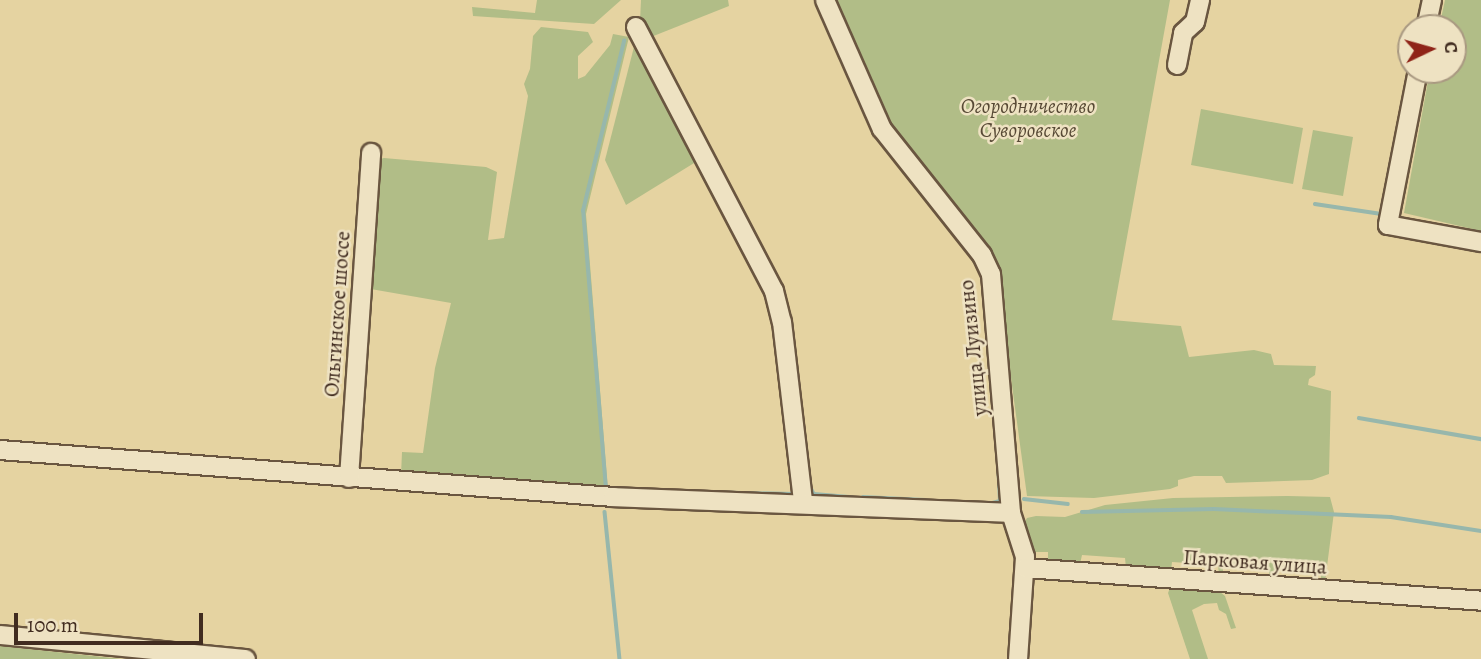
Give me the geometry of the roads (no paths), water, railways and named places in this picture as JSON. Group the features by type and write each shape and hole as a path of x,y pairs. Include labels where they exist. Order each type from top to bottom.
{"street":[{"name":"улица Луизино","path":"825,0 834,26 883,129 982,255 991,274 1010,513 1023,547 1026,568 1018,659"},
{"path":"1177,65 1183,33 1195,22 1200,0"},
{"path":"636,27 774,291 782,322 803,502"},
{"path":"1415,84 1388,225 1481,242"},
{"name":"Ольгинское шоссе","path":"349,478 371,153"},
{"path":"0,450 612,497 803,502 1010,513"},
{"name":"Парковая улица","path":"1026,568 1481,601"},
{"path":"0,635 246,659"}],"waterway":[{"path":"606,489 583,211 624,41"},
{"path":"1315,204 1381,214 1395,143"},
{"path":"1451,228 1481,233"},
{"path":"1359,418 1481,439"},
{"path":"989,504 1000,501 998,464"},
{"path":"809,484 814,494 852,497"},
{"path":"698,492 793,494"},
{"path":"863,497 925,500"},
{"path":"1024,499 1068,504"},
{"path":"934,501 978,503"},
{"path":"1082,512 1214,509 1391,517 1481,531"},
{"path":"605,512 620,659"}],"park label":[{"name":"Огородничество Суворовское","path":"1028,118"}]}
